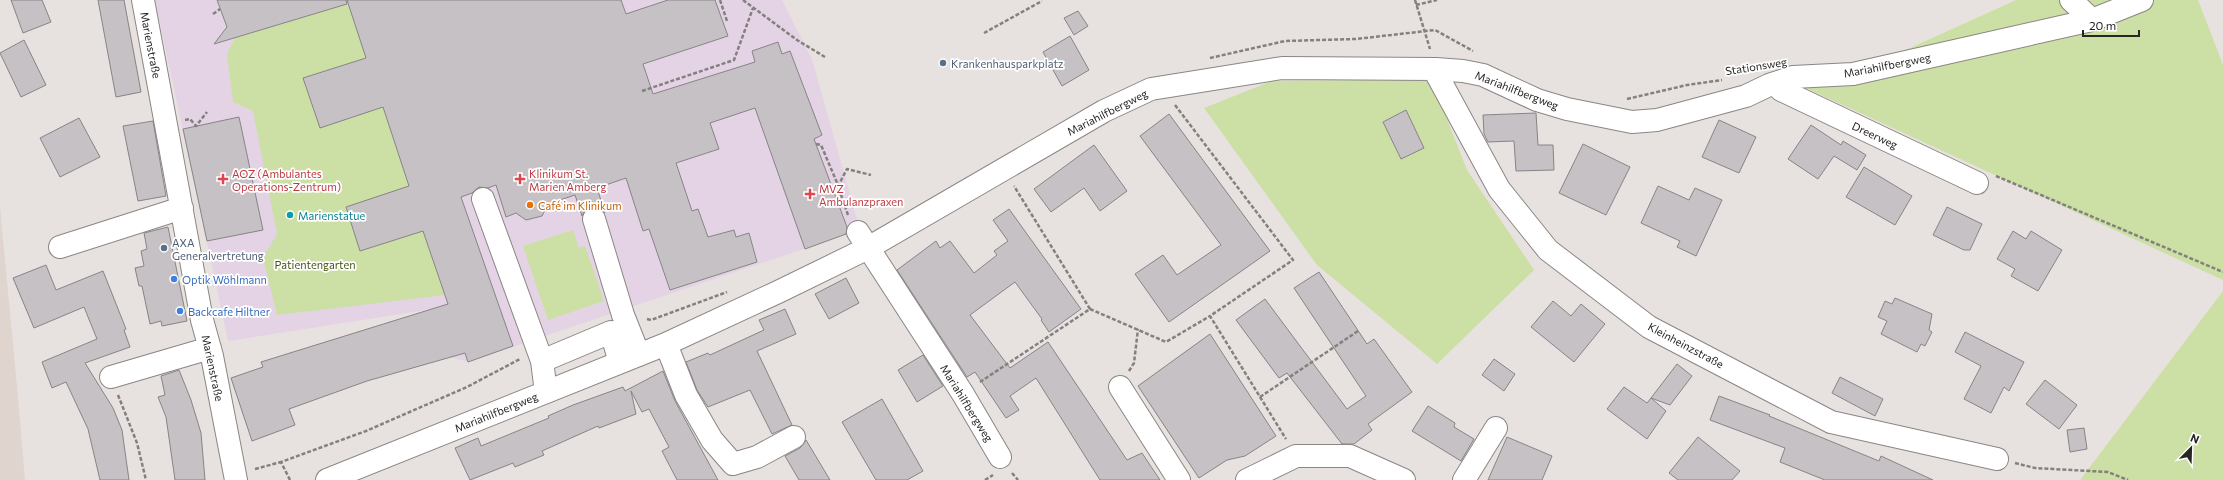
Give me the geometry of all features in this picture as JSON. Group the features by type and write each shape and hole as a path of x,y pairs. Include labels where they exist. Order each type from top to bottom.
{"street":[{"name":"Marienstraße","path":"143,0 202,320 245,474"},
{"path":"2071,0 2092,20"},
{"name":"Mariahilfbergweg","path":"327,480 666,344 858,233 1003,168 1104,111 1151,89 1282,68 1436,69 1463,71 1483,75 1545,102 1567,109 1632,122 1656,120 1704,109 1746,96 1793,77 1853,74 2092,20 2142,0"},
{"name":"Kleinheinzstraße","path":"1436,69 1437,75 1499,189 1548,250 1649,327 1831,422 1997,459"},
{"name":"Dreerweg","path":"1775,83 1781,90 1986,180"},
{"path":"483,199 542,361 546,392"},
{"path":"60,247 182,208"},
{"path":"594,219 623,314 630,359"},
{"name":"Mariahilfbergweg","path":"858,233 963,394 1000,457"},
{"path":"542,361 611,332 630,359"},
{"path":"666,344 686,395 712,440 733,464 757,457 794,437"},
{"path":"111,377 210,348"},
{"path":"1120,387 1179,480"},
{"path":"1464,480 1496,428"},
{"path":"1247,480 1296,456 1350,456 1404,480"}],"path":[{"path":"720,0 727,21"},
{"path":"743,0 797,40 825,58"},
{"path":"1415,0 1436,69"},
{"path":"1416,5 1437,0"},
{"path":"984,32 1042,1"},
{"path":"642,91 734,60 753,8"},
{"path":"213,14 220,9"},
{"path":"1425,31 1435,30 1476,53"},
{"name":"Stationsweg","path":"1625,99 1687,85 1726,79"},
{"path":"1003,168 1090,309 1166,342 1210,316 1293,260 1161,88"},
{"path":"196,126 207,112"},
{"path":"816,144 821,145 858,233"},
{"path":"838,186 847,169 871,175"},
{"path":"1986,180 2223,272"},
{"path":"963,394 1090,309"},
{"path":"1210,316 1296,456"},
{"path":"1134,363 1138,329"},
{"path":"1260,397 1358,330"},
{"path":"111,377 137,443 146,480"},
{"path":"1997,459 2035,468 2108,472 2128,480"},
{"path":"245,474 281,462"}],"shaded area":[{"name":"Klinikum St. Marien Amberg","path":"155,0 782,0 812,59 860,230 468,362 450,357 433,309 228,341"},
{"path":"0,207 17,386 25,480 0,480"}],"green space":[{"path":"2016,0 2198,0 2223,65 2223,280 1806,88 1853,74"},
{"name":"Patientengarten","path":"348,3 366,58 303,78 320,128 383,107 409,186 346,207 360,251 423,231 445,295 277,315 263,258 277,234 253,111 233,102 227,54 235,38"},
{"path":"1272,81 1432,81 1467,170 1534,270 1437,364 1317,265 1204,108"},
{"path":"573,230 579,248 585,246 604,301 548,320 523,246"},
{"path":"2223,291 2223,480 2080,480"}],"building":[{"path":"11,0 42,0 51,22 23,33"},
{"path":"98,0 124,0 141,92 116,97"},
{"path":"217,0 346,0 347,4 214,44 227,27"},
{"path":"347,0 621,0 626,14 668,0 715,0 728,36 643,64 653,94 755,62 752,51 778,42 782,54 790,51 822,135 814,139 847,227 846,234 805,249 755,108 710,123 719,149 676,163 692,211 698,209 708,237 734,230 736,237 749,233 757,262 670,290 649,229 643,231 626,178 597,188 605,213 597,207 591,207 585,210 582,216 575,195 548,204 542,216 526,220 516,213 506,217 496,185 488,188 479,187 472,193 461,197 513,346 468,362 465,353 367,381 289,409 295,425 252,441 231,378 263,367 261,362 448,304 423,231 360,251 346,207 409,186 383,107 320,128 303,78 366,58"},
{"path":"1078,11 1088,26 1074,35 1064,18"},
{"path":"1070,36 1089,70 1062,86 1043,52"},
{"path":"24,40 46,85 21,97 0,53"},
{"path":"1406,110 1424,148 1401,159 1383,122"},
{"path":"1536,113 1538,145 1553,145 1554,170 1516,171 1514,141 1488,142 1484,134 1483,115"},
{"path":"1169,114 1270,251 1169,322 1135,274 1163,255 1177,275 1221,245 1140,136"},
{"name":"AOZ (Ambulantes Operations-Zentrum)","path":"239,117 263,230 207,241 183,129"},
{"path":"79,118 100,157 60,177 40,138"},
{"path":"1719,120 1756,137 1739,173 1702,157"},
{"path":"153,121 166,196 138,201 123,126"},
{"path":"1811,125 1841,145 1843,141 1866,155 1857,170 1834,156 1818,179 1788,159"},
{"path":"1583,144 1630,167 1606,215 1559,193"},
{"path":"1094,145 1127,191 1100,211 1084,188 1051,212 1034,189"},
{"path":"1864,167 1912,196 1895,225 1846,197"},
{"path":"1658,186 1689,200 1695,188 1722,200 1696,256 1677,247 1680,241 1641,223"},
{"path":"1947,207 1982,224 1970,250 1964,250 1933,235"},
{"path":"1009,209 1081,309 1049,332 1041,320 1042,319 1015,282 970,315 1010,368 1048,342 1127,460 1142,453 1160,480 1100,480 1036,378 1010,396 1019,410 1006,418 975,372 967,377 897,270 936,241 940,248 950,241 974,273 997,255 994,251 1008,241 993,220"},
{"path":"168,227 187,321 162,326 161,321 150,324 142,286 139,286 135,268 144,266 141,251 147,249 144,233"},
{"path":"2013,231 2026,239 2031,231 2062,250 2038,291 2011,276 2015,269 1997,259"},
{"path":"46,265 56,290 103,271 126,329 124,330 130,347 85,363 113,408 122,430 129,480 100,480 88,429 66,382 52,388 42,362 97,339 84,307 34,328 13,278"},
{"path":"1319,272 1367,344 1374,339 1412,392 1368,424 1372,430 1354,444 1342,444 1287,373 1279,378 1236,320 1265,299 1347,409 1366,396 1294,288"},
{"path":"846,278 859,303 829,319 815,294"},
{"path":"1895,298 1932,314 1929,330 1932,332 1925,346 1921,344 1917,352 1881,334 1887,321 1878,317 1885,301 1892,304"},
{"path":"1553,301 1571,316 1581,304 1605,324 1574,362 1531,327"},
{"path":"785,309 796,334 757,351 792,425 772,434 750,390 708,407 697,390 686,362 708,353 710,355 764,330 759,320"},
{"path":"1965,332 2024,362 2009,391 2004,387 1991,413 1964,399 1981,366 1955,352"},
{"path":"1210,334 1276,436 1245,456 1227,460 1199,478 1138,386"},
{"path":"923,355 943,386 917,402 898,370"},
{"path":"1494,359 1515,374 1504,391 1482,375"},
{"path":"1677,364 1692,376 1670,405 1651,398"},
{"path":"179,370 191,400 201,433 205,480 175,480 166,417 158,397 165,395 161,376"},
{"path":"663,371 675,401 718,480 677,480 662,451 669,447 649,409 642,412 631,391 636,414 599,428 598,426 542,451 544,455 515,467 513,463 470,480 455,448 478,438 481,446 549,418 548,416 573,405 623,387 625,391"},
{"path":"1840,377 1883,399 1875,416 1832,393"},
{"path":"2045,380 2077,405 2059,429 2026,404"},
{"path":"1624,387 1647,403 1651,398 1666,411 1647,439 1607,409"},
{"path":"1719,396 1770,415 1769,416 1879,461 1881,456 1933,480 1825,480 1780,462 1785,448 1710,420"},
{"path":"882,399 923,471 907,480 876,480 842,422"},
{"path":"1428,406 1455,423 1454,427 1474,439 1461,461 1412,431"},
{"path":"2084,428 2087,449 2070,452 2067,430"},
{"path":"1507,437 1552,456 1542,480 1488,480"},
{"path":"1698,437 1740,471 1732,480 1678,480 1669,473"},
{"path":"806,440 830,480 799,480 785,456 800,448"}],"place":[{"name":"Krankenhausparkplatz","path":"943,63"},
{"name":"AOZ (Ambulantes Operations-Zentrum)","path":"223,179"},
{"name":"Klinikum St. Marien Amberg","path":"520,179"},
{"name":"MVZ Ambulanzpraxen","path":"810,194"},
{"name":"Café im Klinikum","path":"530,205"},
{"name":"Marienstatue","path":"290,215"},
{"name":"AXA Generalvertretung","path":"164,248"},
{"name":"Optik Wöhlmann","path":"174,279"},
{"name":"Backcafe Hiltner","path":"180,311"}]}
